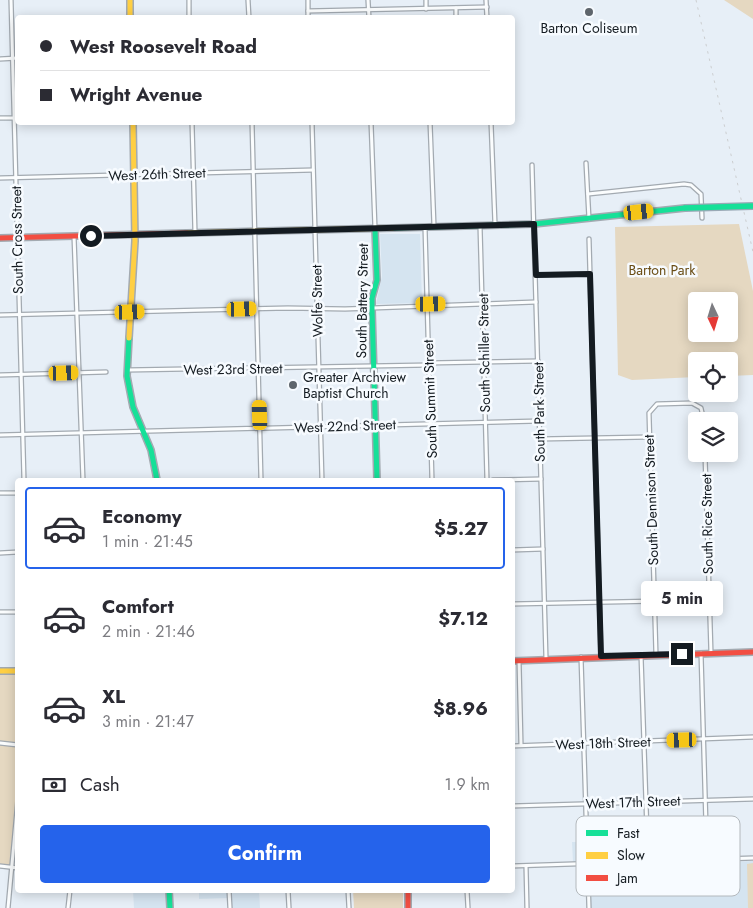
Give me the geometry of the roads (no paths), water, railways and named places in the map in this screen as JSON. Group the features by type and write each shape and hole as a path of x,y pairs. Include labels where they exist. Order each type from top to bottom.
{"main road":[{"path":"130,0 130,15"},
{"path":"133,125 135,234 127,370 131,400 151,450 157,478"},
{"path":"0,238 534,224 589,220 685,208 753,206"},
{"name":"South Battery Street","path":"375,229 377,280 372,298 372,309 377,478"},
{"path":"516,661 546,658 753,652"},
{"path":"0,671 15,671"},
{"path":"170,893 170,908"},
{"path":"408,893 408,908"}],"street":[{"name":"South Cross Street","path":"11,0 24,478"},
{"path":"189,0 189,15"},
{"path":"248,0 249,15"},
{"path":"308,0 308,15"},
{"path":"368,0 369,15"},
{"path":"426,0 426,9"},
{"path":"486,0 487,15"},
{"path":"308,11 487,7"},
{"path":"456,8 456,15"},
{"path":"0,59 15,58"},
{"path":"0,118 15,118"},
{"path":"192,125 195,233"},
{"path":"252,125 261,478"},
{"name":"Wolfe Street","path":"312,125 317,368 322,478"},
{"name":"South Battery Street","path":"371,125 375,229"},
{"path":"430,125 434,227"},
{"path":"491,125 495,225"},
{"path":"586,163 589,220"},
{"name":"South Park Street","path":"532,165 546,658"},
{"name":"West 26th Street","path":"0,178 313,170"},
{"path":"588,194 684,184 691,185 701,194 702,218"},
{"name":"South Schiller Street","path":"480,225 487,478"},
{"name":"South Summit Street","path":"425,227 432,478"},
{"path":"74,236 83,478"},
{"path":"589,240 601,656"},
{"path":"536,275 590,274"},
{"path":"0,315 257,308 372,309 536,302"},
{"name":"West 23rd Street","path":"127,370 317,368 538,361"},
{"path":"0,375 106,372"},
{"name":"South Dennison Street","path":"656,655 648,415 652,406 660,403 692,402 701,408 702,412"},
{"name":"West 22nd Street","path":"0,435 540,421"},
{"path":"540,440 649,437"},
{"name":"South Rice Street","path":"705,462 711,654"},
{"path":"515,480 541,479"},
{"path":"0,493 15,493"},
{"path":"515,550 543,549"},
{"path":"0,553 15,552"},
{"path":"515,604 709,600"},
{"path":"0,612 15,612"},
{"path":"701,654 706,816"},
{"path":"640,655 646,816"},
{"path":"581,657 586,816"},
{"path":"516,661 521,746"},
{"name":"West 18th Street","path":"515,746 753,737"},
{"path":"0,743 15,745"},
{"name":"West 17th Street","path":"515,806 753,799"},
{"path":"8,908 15,834"},
{"path":"740,859 753,858"},
{"path":"515,866 576,864"},
{"path":"0,866 12,868"},
{"path":"526,866 527,908"},
{"path":"68,908 70,893"},
{"path":"229,893 230,908"},
{"path":"288,893 289,908"},
{"path":"348,893 348,908"},
{"path":"467,893 468,908"}],"railway":[{"path":"696,0 753,252"}],"place":[{"name":"Barton Coliseum","path":"589,12"},
{"name":"Greater Archview Baptist Church","path":"293,385"}],"park label":[{"name":"Barton Park","path":"662,270"}]}
